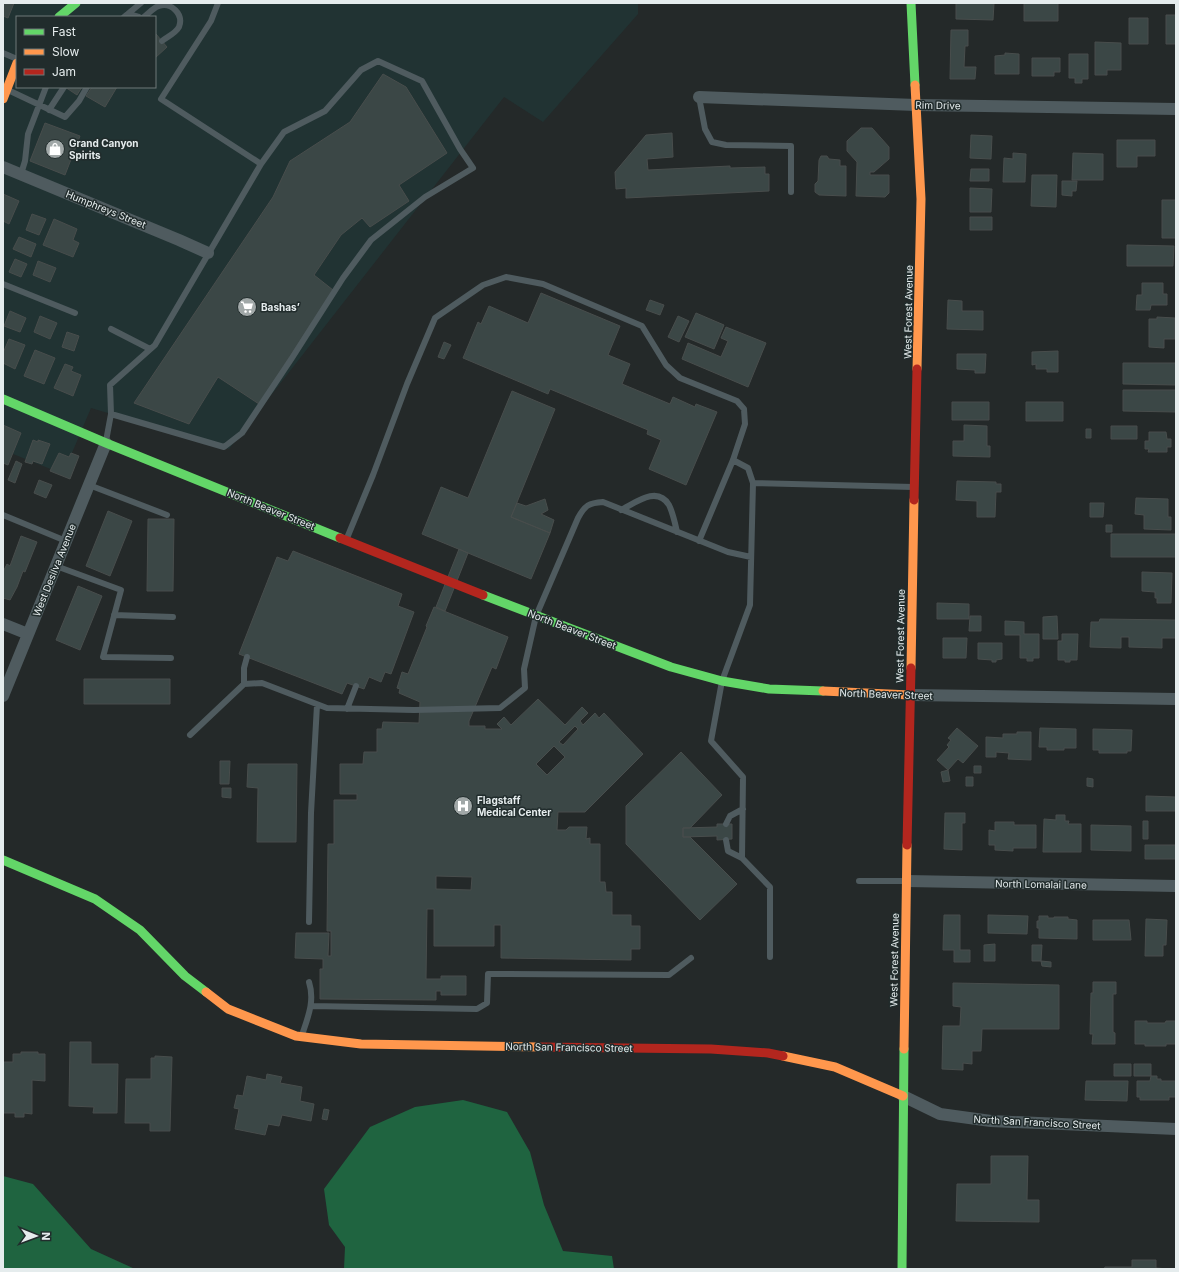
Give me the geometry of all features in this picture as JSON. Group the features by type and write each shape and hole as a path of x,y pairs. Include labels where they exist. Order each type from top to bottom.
{"street":[{"name":"West Forest Avenue","path":"902,1269 903,1096 910,695 921,199 912,3"},
{"path":"60,16 73,4"},
{"path":"3,99 16,66"},
{"name":"Rim Drive","path":"699,97 916,105 1176,109"},
{"name":"Humphreys Street","path":"3,167 208,253"},
{"name":"North Beaver Street","path":"3,399 106,443 536,616 671,667 722,681 769,689 910,695 1176,699"},
{"name":"West Desilva Avenue","path":"3,696 106,443"},
{"path":"3,624 28,634"},
{"name":"North San Francisco Street","path":"3,860 89,896 110,908 140,930 185,976 228,1009 296,1036 361,1044 711,1049 768,1053 835,1067 903,1096 940,1114 991,1121 1176,1129"},
{"name":"North Lomalai Lane","path":"907,881 1176,886"}],"lane":[{"path":"126,16 141,3"},
{"path":"218,3 211,21 161,99 261,164"},
{"path":"145,16 158,6 168,5 174,8 178,14 180,22 178,28 162,42"},
{"path":"3,53 16,59"},
{"path":"106,443 111,414 110,385 155,345 261,164 284,132 325,111 361,70 378,61 422,81 460,149 473,168 424,197 371,240 342,278 292,358 242,433 224,447 111,414"},
{"path":"20,174 25,161 28,134 46,88"},
{"path":"49,110 63,88"},
{"path":"7,90 65,117 86,88"},
{"path":"699,97 705,129 712,142 726,145 791,146 791,192"},
{"path":"346,540 373,475 407,384 435,318 483,285 506,277 543,284 642,326 666,365 680,378 737,401 744,409 746,424 699,541"},
{"path":"3,284 75,313"},
{"path":"111,328 150,349"},
{"path":"732,460 748,468 753,483 750,605 722,681 711,741 743,777 742,858"},
{"path":"753,483 915,487"},
{"path":"89,485 167,515"},
{"path":"621,510 646,496 656,495 665,500 669,505 678,532"},
{"path":"190,734 244,684 262,683 327,708 414,710 500,708 525,688 524,669 536,616 578,518 583,509 591,503 603,502 728,552 751,557"},
{"path":"3,515 66,541"},
{"path":"56,566 121,590 103,657 171,658"},
{"path":"114,615 173,617"},
{"path":"244,684 244,668 247,657"},
{"path":"347,708 356,686"},
{"path":"309,922 311,820 317,704"},
{"path":"726,824 730,816 743,809"},
{"path":"726,840 728,851 742,858 770,887 770,957"},
{"path":"859,881 907,881"},
{"path":"311,1006 477,1009 487,1003 488,974 669,974 691,958"},
{"path":"302,1037 311,1011 312,992 308,982"}],"shaded area":[{"path":"3,3 638,3 638,14 543,122 504,97 229,449 91,408 63,474 3,450"}],"green space":[{"path":"463,1100 507,1112 530,1152 544,1205 563,1251 612,1256 614,1269 344,1269 345,1247 329,1225 324,1189 370,1127 415,1107"},
{"path":"3,1176 33,1184 91,1249 135,1269 3,1269"}],"building":[{"path":"3,3 14,3 8,18 3,16"},
{"path":"956,3 994,3 993,20 956,19"},
{"path":"1024,3 1058,3 1058,21 1024,21"},
{"path":"1166,15 1176,15 1176,44 1166,44"},
{"path":"1129,18 1148,18 1148,44 1129,44"},
{"path":"951,30 968,30 968,46 965,46 964,67 976,67 975,79 950,79"},
{"path":"156,34 167,47 156,57"},
{"path":"1095,42 1121,43 1121,70 1107,70 1107,75 1095,75"},
{"path":"1005,53 1019,54 1019,74 995,74 995,56 1005,55"},
{"path":"1069,54 1088,54 1088,79 1082,79 1082,83 1075,83 1075,78 1069,78"},
{"path":"1032,58 1060,58 1060,72 1054,72 1054,76 1032,76"},
{"path":"383,74 406,87 447,153 399,185 409,201 370,227 362,218 341,235 314,275 333,290 259,404 218,377 189,424 134,403 273,197 290,161 350,122"},
{"path":"66,88 81,88 77,95"},
{"path":"91,88 116,88 105,107 86,96"},
{"name":"Grand Canyon Spirits","path":"45,123 80,136 65,175 30,161"},
{"path":"861,128 872,128 889,147 889,159 874,172 870,172 870,175 889,175 889,193 885,197 856,196 857,162 847,151 847,141"},
{"path":"672,133 673,157 647,159 648,170 730,166 730,168 765,167 765,174 769,174 769,191 626,198 626,188 616,189 615,172 646,135"},
{"path":"971,135 992,136 991,159 970,158"},
{"path":"1117,140 1155,140 1155,156 1137,156 1137,167 1117,167"},
{"path":"1013,153 1026,154 1025,182 1003,182 1004,158 1013,159"},
{"path":"1073,153 1103,154 1103,180 1072,180"},
{"path":"821,156 827,156 829,159 840,160 840,166 846,166 846,196 819,195 815,192 815,184 818,181 819,160"},
{"path":"971,169 989,169 989,181 970,181"},
{"path":"1032,175 1057,175 1056,207 1031,206"},
{"path":"1062,181 1077,181 1076,191 1072,191 1072,196 1062,195"},
{"path":"970,188 992,189 991,212 970,212"},
{"path":"3,194 19,201 9,224 3,221"},
{"path":"1162,200 1176,200 1176,238 1162,238"},
{"path":"32,214 46,219 39,235 26,230"},
{"path":"970,217 992,217 992,230 970,230"},
{"path":"54,219 77,229 73,240 79,243 73,257 43,245"},
{"path":"19,237 36,244 31,257 13,249"},
{"path":"1127,245 1174,246 1173,266 1127,266"},
{"path":"15,259 27,264 21,277 9,272"},
{"path":"38,261 56,268 50,282 33,275"},
{"path":"1142,283 1163,283 1163,294 1167,294 1167,305 1151,305 1150,310 1136,310 1137,295 1142,295"},
{"path":"541,293 620,326 608,355 630,364 622,384 670,404 673,397 695,407 696,404 717,412 686,485 649,469 661,440 647,434 648,430 550,389 548,394 463,358 478,322 481,324 489,306 528,323"},
{"path":"650,300 664,305 660,315 646,310"},
{"path":"948,300 962,301 962,311 983,311 983,330 947,329"},
{"path":"10,311 26,318 20,332 4,326"},
{"path":"696,313 724,325 714,349 685,337"},
{"path":"40,316 57,323 50,339 34,332"},
{"path":"678,316 689,321 679,342 668,337"},
{"path":"1157,317 1175,318 1175,339 1164,339 1164,348 1149,347 1149,319 1157,319"},
{"path":"726,327 766,343 748,387 682,359 688,343 721,357 728,341 721,338"},
{"path":"67,332 79,336 74,351 62,347"},
{"path":"9,339 25,345 15,369 3,363 3,353"},
{"path":"444,342 451,345 444,359 438,357"},
{"path":"35,350 55,358 44,384 24,376"},
{"path":"1058,351 1058,372 1047,372 1047,369 1036,369 1036,364 1032,365 1032,352"},
{"path":"957,354 986,354 985,373 975,373 975,370 957,369"},
{"path":"1123,363 1176,363 1176,385 1123,384"},
{"path":"65,364 73,367 71,371 81,375 73,396 54,388"},
{"path":"1123,390 1176,390 1176,412 1123,411"},
{"path":"512,391 555,409 511,517 550,533 531,579 422,534 441,487 468,498"},
{"path":"952,402 989,402 989,420 952,420"},
{"path":"1026,402 1063,402 1063,421 1026,421"},
{"path":"3,425 21,433 8,465 3,463"},
{"path":"964,425 987,426 987,446 990,446 990,457 953,456 953,441 964,441"},
{"path":"1111,426 1137,426 1137,439 1111,439"},
{"path":"1086,429 1091,429 1091,438 1086,438"},
{"path":"1149,432 1166,432 1167,439 1171,439 1171,447 1167,447 1167,452 1148,452 1149,449 1145,449 1145,441 1149,441"},
{"path":"33,440 50,444 42,464 33,461 32,464 25,462"},
{"path":"59,453 69,457 71,453 79,456 70,479 50,471"},
{"path":"16,461 22,464 15,483 8,480"},
{"path":"39,480 52,485 46,498 34,493"},
{"path":"957,481 996,482 996,484 1001,484 1001,492 996,492 995,517 977,517 977,501 956,500"},
{"path":"1136,498 1168,499 1168,517 1171,517 1171,530 1144,529 1144,515 1135,514"},
{"path":"545,499 548,510 541,514 554,520 550,533 511,517 517,503 526,506"},
{"path":"1090,503 1104,503 1103,517 1090,517"},
{"path":"108,511 132,521 110,576 86,566"},
{"path":"148,519 174,519 173,591 147,591"},
{"path":"1106,525 1112,525 1112,532 1106,532"},
{"path":"1111,534 1176,534 1176,557 1111,557"},
{"path":"21,536 37,542 25,572 23,571 10,600 3,598 3,572 7,564 10,566"},
{"path":"459,549 468,553 445,611 436,607"},
{"path":"293,551 402,594 398,606 414,612 391,674 385,672 381,682 369,677 364,689 347,683 342,694 239,654 277,557 288,561"},
{"path":"1142,572 1172,573 1171,603 1157,603 1155,592 1142,591"},
{"path":"78,586 102,596 80,650 56,640"},
{"path":"937,603 969,604 969,619 937,619"},
{"name":"Flagstaff Medical Center","path":"434,607 508,637 496,669 492,667 469,721 469,726 485,726 485,729 502,729 497,724 504,717 511,725 538,699 565,725 582,707 588,713 580,721 583,725 595,713 599,718 604,713 643,754 585,812 558,812 557,830 566,830 569,827 587,827 586,839 590,838 590,844 600,844 600,882 605,882 606,892 612,892 612,915 631,915 631,926 640,926 640,949 631,949 631,960 501,958 501,925 494,925 494,946 434,946 434,909 427,909 426,979 441,979 441,976 466,976 466,995 441,995 441,991 436,991 436,1000 320,999 320,969 323,969 323,959 295,958 296,933 329,933 328,956 331,956 331,931 327,931 328,844 334,844 334,800 357,800 357,794 340,794 340,764 363,764 364,752 377,752 377,729 382,729 383,722 419,723 420,702 399,693 400,689 397,688 402,672 408,674 427,627 426,626","holes":["575,726 578,729 563,745 559,742","554,746 565,757 547,775 536,764","436,876 472,877 471,890 436,889"]},
{"path":"970,616 981,616 981,631 969,631"},
{"path":"1057,616 1058,639 1043,639 1043,617"},
{"path":"1100,619 1176,620 1176,638 1162,638 1162,648 1129,647 1129,637 1121,637 1121,648 1090,647 1091,622 1099,622"},
{"path":"1005,621 1024,622 1024,634 1039,634 1039,658 1033,658 1033,661 1027,661 1027,658 1020,658 1020,635 1005,635"},
{"path":"1062,634 1078,634 1077,660 1065,662 1065,660 1058,660 1058,641 1062,641"},
{"path":"943,638 967,638 966,658 943,658"},
{"path":"978,643 1002,643 1002,659 992,662 992,660 978,659"},
{"path":"84,679 170,679 170,704 84,704"},
{"path":"957,728 978,746 963,763 958,759 948,770 937,760 949,747 947,745 951,740 948,738"},
{"path":"1040,728 1076,729 1076,748 1047,750 1047,747 1039,747"},
{"path":"1093,729 1132,730 1131,751 1127,751 1127,753 1099,753 1099,750 1093,750"},
{"path":"1017,732 1031,732 1031,760 1008,759 1009,753 996,752 996,757 986,757 986,737 1003,738 1003,734 1017,734"},
{"path":"681,752 722,795 690,828 683,828 683,837 690,837 737,884 700,920 626,844 626,806"},
{"path":"220,761 230,761 229,784 220,784"},
{"path":"248,764 297,764 296,842 257,842 258,788 247,787"},
{"path":"974,766 981,766 981,773 974,773"},
{"path":"948,770 950,781 943,782 941,772"},
{"path":"966,777 973,777 973,786 966,786"},
{"path":"1087,778 1093,779 1093,787 1087,786"},
{"path":"222,788 231,788 231,798 222,797"},
{"path":"1146,796 1176,797 1176,811 1146,811"},
{"path":"945,813 965,813 965,823 962,823 962,850 944,849"},
{"path":"1056,815 1065,815 1065,821 1069,821 1068,824 1081,824 1081,852 1043,852 1044,819 1056,820"},
{"path":"1143,821 1148,821 1148,839 1143,839"},
{"path":"995,822 1014,822 1014,825 1036,825 1036,848 1013,848 1013,851 995,850 995,845 989,845 989,830 995,831"},
{"path":"717,824 732,824 732,839 717,840 717,836 683,837 683,828 717,827"},
{"path":"1091,825 1131,826 1131,851 1091,850"},
{"path":"1145,845 1176,845 1176,859 1145,859"},
{"path":"944,915 960,915 960,950 970,950 970,962 954,962 954,950 943,950"},
{"path":"988,915 1028,916 1027,934 988,933"},
{"path":"1039,916 1048,916 1048,918 1068,917 1068,919 1077,920 1077,939 1039,938 1037,921 1039,921"},
{"path":"1146,919 1167,920 1166,945 1163,945 1163,956 1145,956"},
{"path":"1093,920 1129,920 1131,940 1093,940"},
{"path":"995,944 995,961 984,961 984,945"},
{"path":"1032,945 1042,945 1041,961 1032,961"},
{"path":"1041,961 1051,962 1051,967 1042,966"},
{"path":"1093,982 1116,982 1116,994 1113,994 1113,1032 1115,1033 1115,1044 1092,1044 1093,1034 1090,1034 1091,993 1093,993"},
{"path":"953,983 1059,985 1059,1029 982,1029 981,1051 972,1051 972,1064 963,1063 963,1070 942,1069 943,1026 960,1026 961,1007 953,1006"},
{"path":"1135,1021 1165,1023 1166,1021 1176,1021 1176,1044 1166,1044 1166,1046 1145,1046 1145,1044 1135,1044"},
{"path":"70,1042 91,1042 91,1064 118,1064 117,1113 93,1113 94,1107 69,1106"},
{"path":"21,1052 38,1052 38,1054 45,1054 45,1081 32,1080 32,1114 24,1113 24,1117 15,1117 15,1113 3,1113 3,1062 13,1062 13,1054 21,1054"},
{"path":"155,1056 172,1057 170,1131 150,1131 150,1123 125,1123 126,1079 151,1079 151,1058 155,1058"},
{"path":"1114,1064 1131,1064 1131,1076 1114,1076"},
{"path":"1134,1064 1151,1064 1151,1076 1134,1076"},
{"path":"267,1074 282,1077 280,1083 302,1087 300,1101 314,1104 311,1121 282,1115 279,1126 268,1124 265,1135 235,1129 239,1109 234,1108 237,1095 243,1096 247,1076 266,1080"},
{"path":"1151,1076 1157,1076 1157,1079 1161,1079 1161,1081 1176,1081 1176,1097 1169,1097 1169,1100 1140,1100 1140,1097 1137,1097 1137,1081 1150,1081"},
{"path":"1086,1081 1128,1081 1127,1101 1085,1100"},
{"path":"324,1109 329,1110 327,1120 322,1119"},
{"path":"991,1156 1028,1156 1027,1200 1039,1200 1039,1222 956,1221 957,1184 991,1184"},
{"path":"1132,1260 1156,1260 1156,1268 1169,1269 1104,1269 1105,1267 1132,1267"}],"traffic: fast":[{"path":"60,16 76,3"},
{"path":"911,3 915,85"},
{"path":"3,399 106,443 340,538"},
{"path":"483,595 671,667 722,681 769,689 823,691"},
{"path":"3,860 95,899 140,930 185,976 206,992"},
{"path":"902,1269 904,1049"}],"traffic: slow":[{"path":"3,99 16,66"},
{"path":"915,85 921,199 917,369"},
{"path":"911,668 914,500"},
{"path":"823,691 910,695"},
{"path":"904,1049 907,845"},
{"path":"206,992 228,1009 296,1036 361,1044 539,1047"},
{"path":"783,1056 835,1067 903,1096"}],"traffic: jam":[{"path":"914,500 917,369"},
{"path":"340,538 483,595"},
{"path":"907,845 911,668"},
{"path":"539,1047 711,1049 768,1053 783,1056"}],"place":[{"name":"Grand Canyon Spirits","path":"55,149"},
{"name":"Bashas’","path":"247,307"},
{"name":"Flagstaff Medical Center","path":"463,806"}]}
